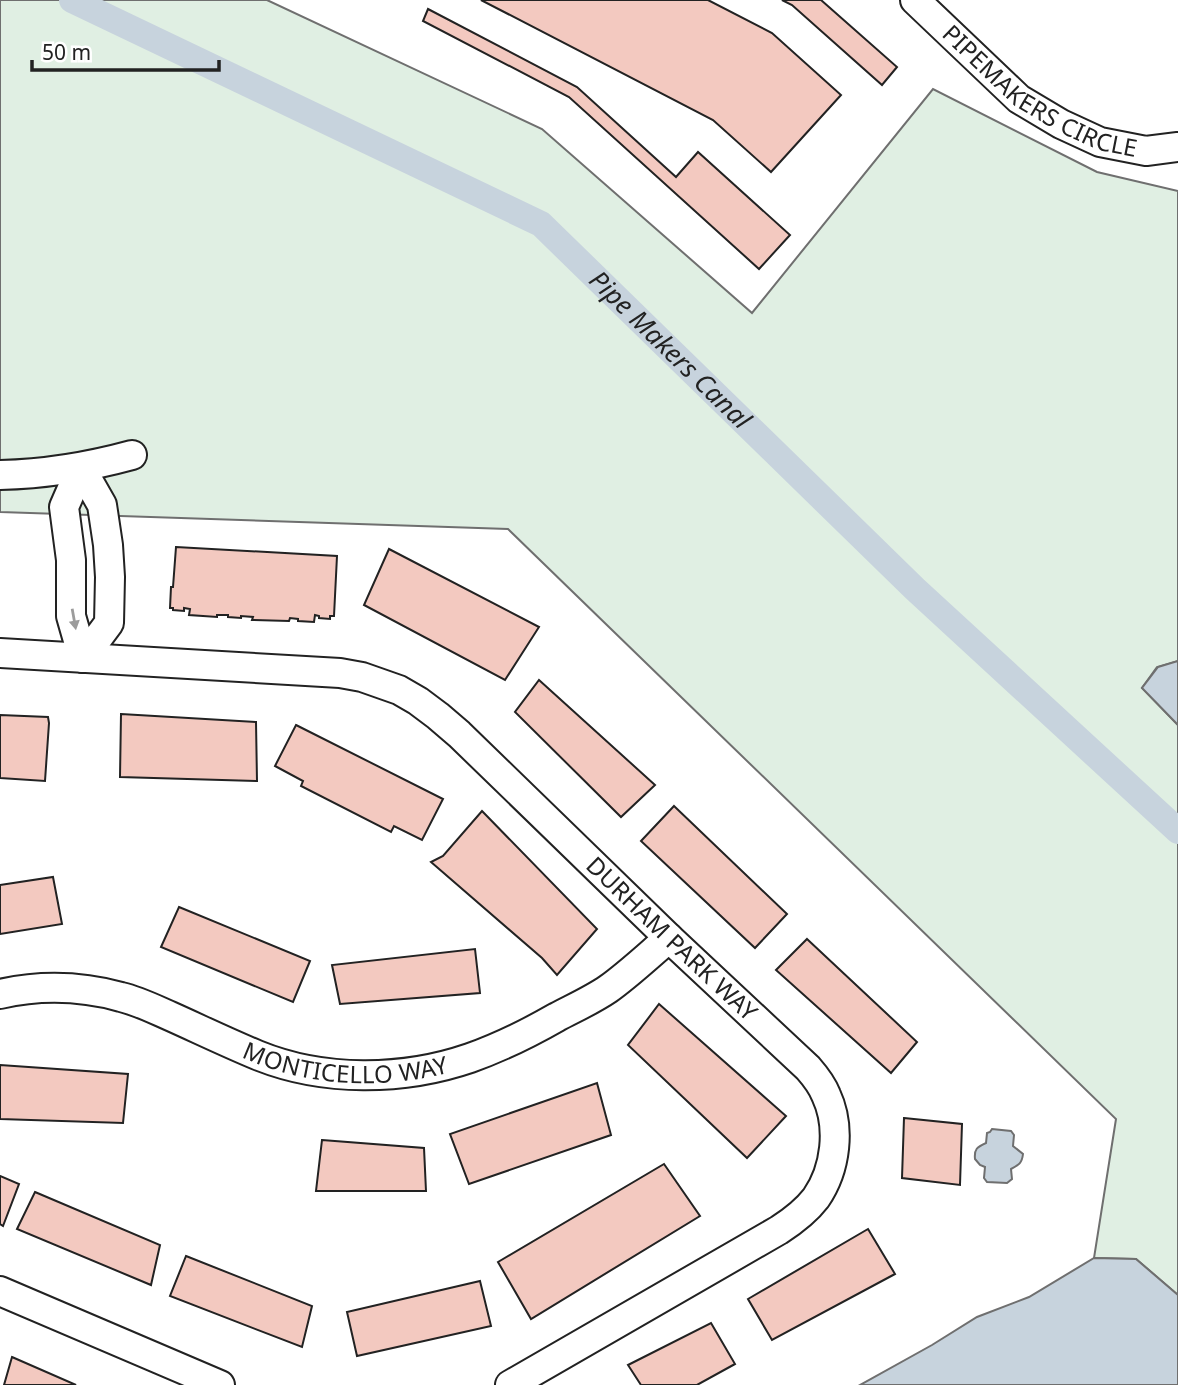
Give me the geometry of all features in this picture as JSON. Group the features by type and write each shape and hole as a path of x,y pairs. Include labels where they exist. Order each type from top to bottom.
{"street":[{"name":"PIPEMAKERS CIRCLE","path":"915,0 1019,99 1061,124 1100,142 1146,150 1178,147"},
{"path":"0,475 38,474 81,468 132,455"},
{"path":"81,468 102,505 110,577 109,623 83,657"},
{"path":"81,468 64,508 72,579 71,616 83,657"},
{"path":"70,549 108,545"},
{"name":"DURHAM PARK WAY","path":"0,653 340,673 372,680 399,690 428,708 459,734 668,938 808,1068 818,1081 826,1095 834,1126 833,1157 816,1197 801,1214 779,1230 510,1385"},
{"name":"MONTICELLO WAY","path":"0,994 56,987 102,992 124,997 284,1065 337,1074 389,1074 450,1064 528,1033 607,989 668,938"},
{"path":"0,1291 220,1385"}],"green space":[{"path":"0,0 267,0 542,129 752,313 933,89 1097,172 1178,191 1178,661 1157,667 1142,688 1178,725 1178,1295 1136,1259 1094,1258 1116,1119 508,529 0,512"}],"shaded area":[{"path":"1178,661 1178,725 1142,688 1158,667"},
{"path":"992,1129 1011,1131 1014,1135 1013,1146 1023,1154 1020,1163 1011,1169 1012,1179 1007,1183 987,1182 984,1178 985,1167 975,1159 978,1147 986,1143 987,1133"},
{"path":"1094,1258 1136,1259 1178,1295 1178,1385 860,1385 977,1317 1029,1297"}],"building":[{"path":"481,0 708,0 772,33 841,95 771,172 713,120"},
{"path":"782,0 821,0 897,67 882,85 792,5"},
{"path":"428,9 577,87 676,177 698,152 790,235 759,269 569,97 423,21"},
{"path":"176,547 337,556 334,616 330,616 330,619 315,615 314,622 290,618 289,621 252,620 253,617 189,615 190,609 184,608 184,611 173,610 170,608 171,587"},
{"path":"389,549 539,627 505,680 364,605"},
{"path":"539,680 655,785 621,817 515,712"},
{"path":"121,714 256,722 257,781 120,777"},
{"path":"0,715 48,717 45,781 0,778"},
{"path":"296,725 443,799 422,840 394,826 391,832 301,786 303,781 275,766"},
{"path":"674,806 787,914 755,948 641,841"},
{"path":"482,811 597,929 557,975 542,958 431,862 443,856"},
{"path":"53,877 62,924 0,934 0,885"},
{"path":"179,907 310,961 293,1002 161,947"},
{"path":"807,939 917,1042 891,1073 776,970"},
{"path":"475,949 480,993 340,1004 332,965"},
{"path":"659,1004 786,1116 747,1158 628,1045"},
{"path":"0,1065 128,1074 123,1123 0,1119"},
{"path":"597,1083 611,1135 469,1184 450,1134"},
{"path":"904,1118 962,1124 960,1185 902,1178"},
{"path":"322,1140 424,1148 426,1191 316,1191"},
{"path":"664,1164 700,1216 531,1319 498,1262"},
{"path":"0,1176 19,1184 3,1226 0,1224"},
{"path":"35,1192 160,1245 151,1285 17,1229"},
{"path":"868,1229 895,1274 772,1340 748,1299"},
{"path":"186,1256 312,1306 302,1347 170,1296"},
{"path":"480,1281 491,1326 357,1356 347,1312"},
{"path":"711,1323 735,1364 697,1385 641,1385 628,1365"},
{"path":"12,1357 76,1385 4,1385"}],"waterway":[{"name":"Pipe Makers Canal","path":"72,0 541,224 915,589 1178,831"}]}
